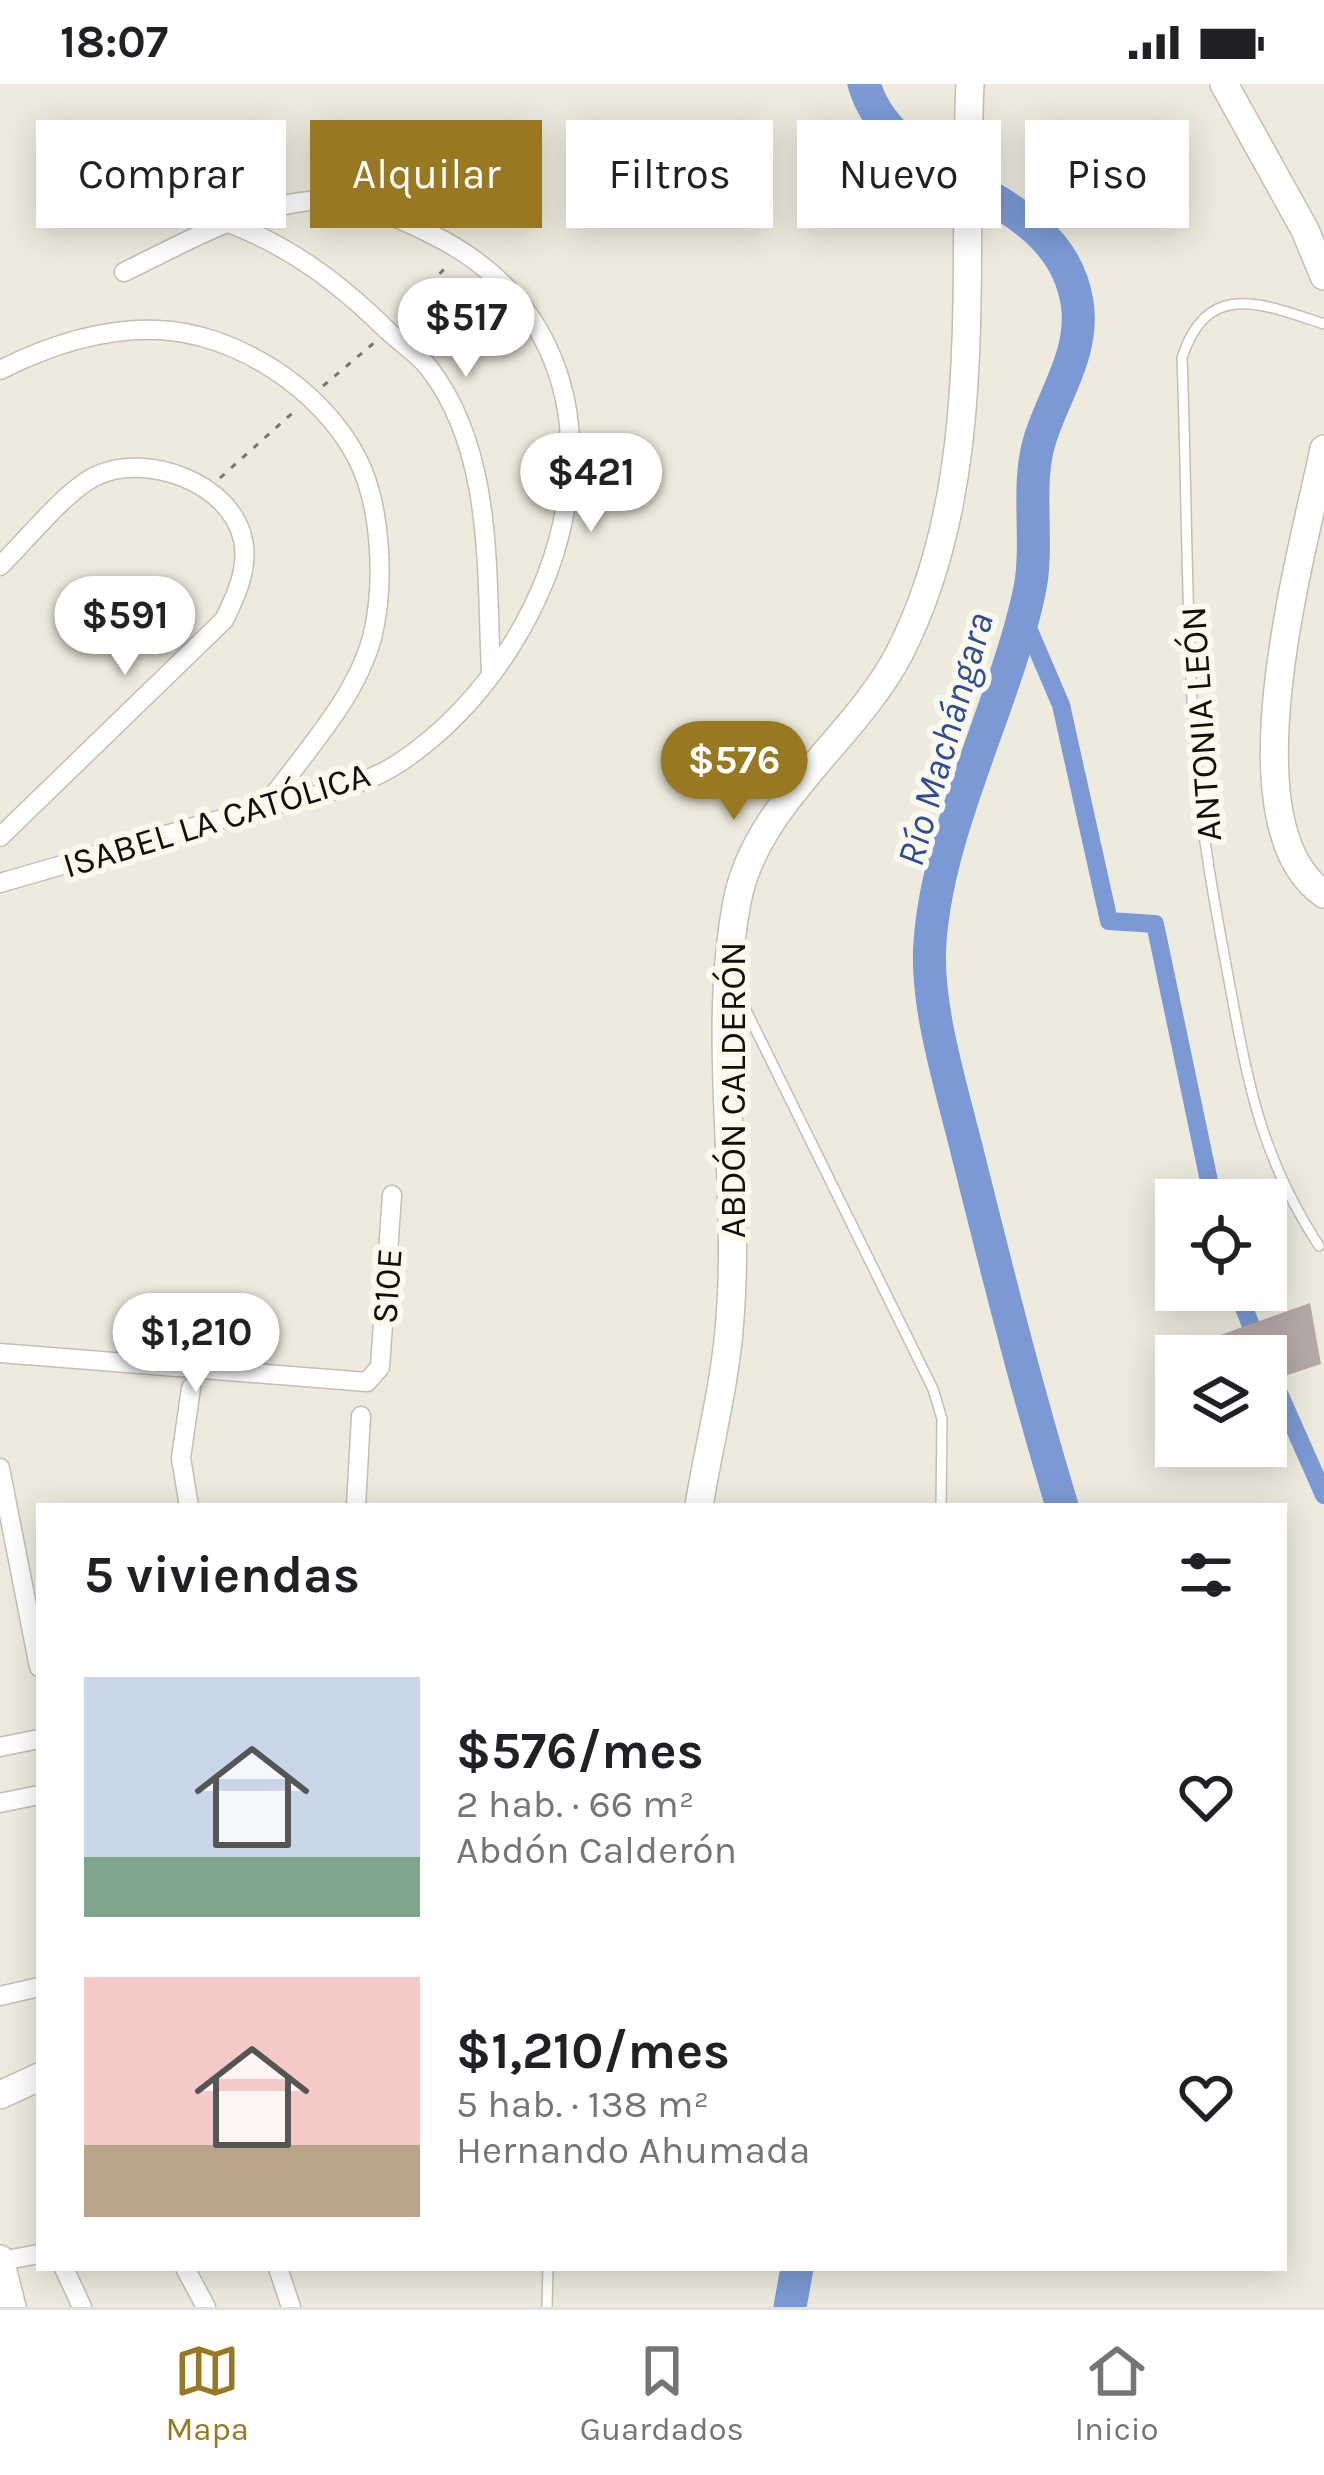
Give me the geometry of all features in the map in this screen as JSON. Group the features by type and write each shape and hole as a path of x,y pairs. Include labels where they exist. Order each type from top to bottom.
{"street":[{"name":"ABDÓN CALDERÓN","path":"700,1503 730,1320 728,970 737,898 757,845 897,657 922,599 946,518 958,444 970,84"},
{"path":"1224,84 1305,230 1324,276"},
{"name":"ISABEL LA CATÓLICA","path":"0,883 333,790 397,765 465,707 550,572 564,536 572,491 570,447 564,402 542,336 523,304 463,249 346,203 286,206"},
{"name":"ISABEL LA CATÓLICA","path":"124,272 216,228"},
{"path":"243,228 277,242 323,272 429,369 472,464 483,513 491,672"},
{"path":"0,370 50,345 161,330 229,346 272,369 310,398 358,458 374,518 379,580 371,638 352,685 265,807"},
{"path":"1324,449 1282,657 1273,760 1296,860 1324,894"},
{"path":"0,566 93,477 152,470 206,490 234,519 243,539 238,593 224,620 0,837"},
{"name":"S10E","path":"0,1353 367,1382 376,1375 392,1196"},
{"path":"189,1503 182,1436 191,1388"},
{"path":"356,1503 361,1416"},
{"path":"0,1468 36,1651"},
{"path":"0,1747 36,1739"},
{"path":"0,1803 36,1796"},
{"path":"0,1996 36,1988"},
{"path":"0,2095 36,2078"},
{"path":"12,2307 0,2260 36,2254"},
{"path":"65,2271 82,2307"},
{"path":"187,2271 206,2307"},
{"path":"279,2271 291,2307"}],"lane":[{"name":"ANTONIA LEÓN","path":"1319,1246 1283,1191 1261,1135 1246,1083 1218,929 1196,754 1182,358 1193,325 1224,304 1253,303 1324,325"},
{"path":"728,970 934,1389 941,1419 941,1503"},
{"path":"547,2307 548,2271"}],"path":[{"path":"206,490 388,330 463,249"}],"building":[{"path":"1310,1303 1321,1364 1287,1375 1287,1335 1221,1335"}],"waterway":[{"name":"Río Machángara","path":"864,84 882,119 908,146 1040,233 1063,263 1077,302 1073,355 1036,457 1029,593 945,855 929,966 947,1072 1061,1503"},
{"path":"1022,614 1061,705 1109,921 1155,924 1209,1179"},
{"path":"1245,1311 1255,1335"},
{"path":"1287,1411 1324,1495"},
{"name":"Río Machángara","path":"790,2307 796,2271"}]}
